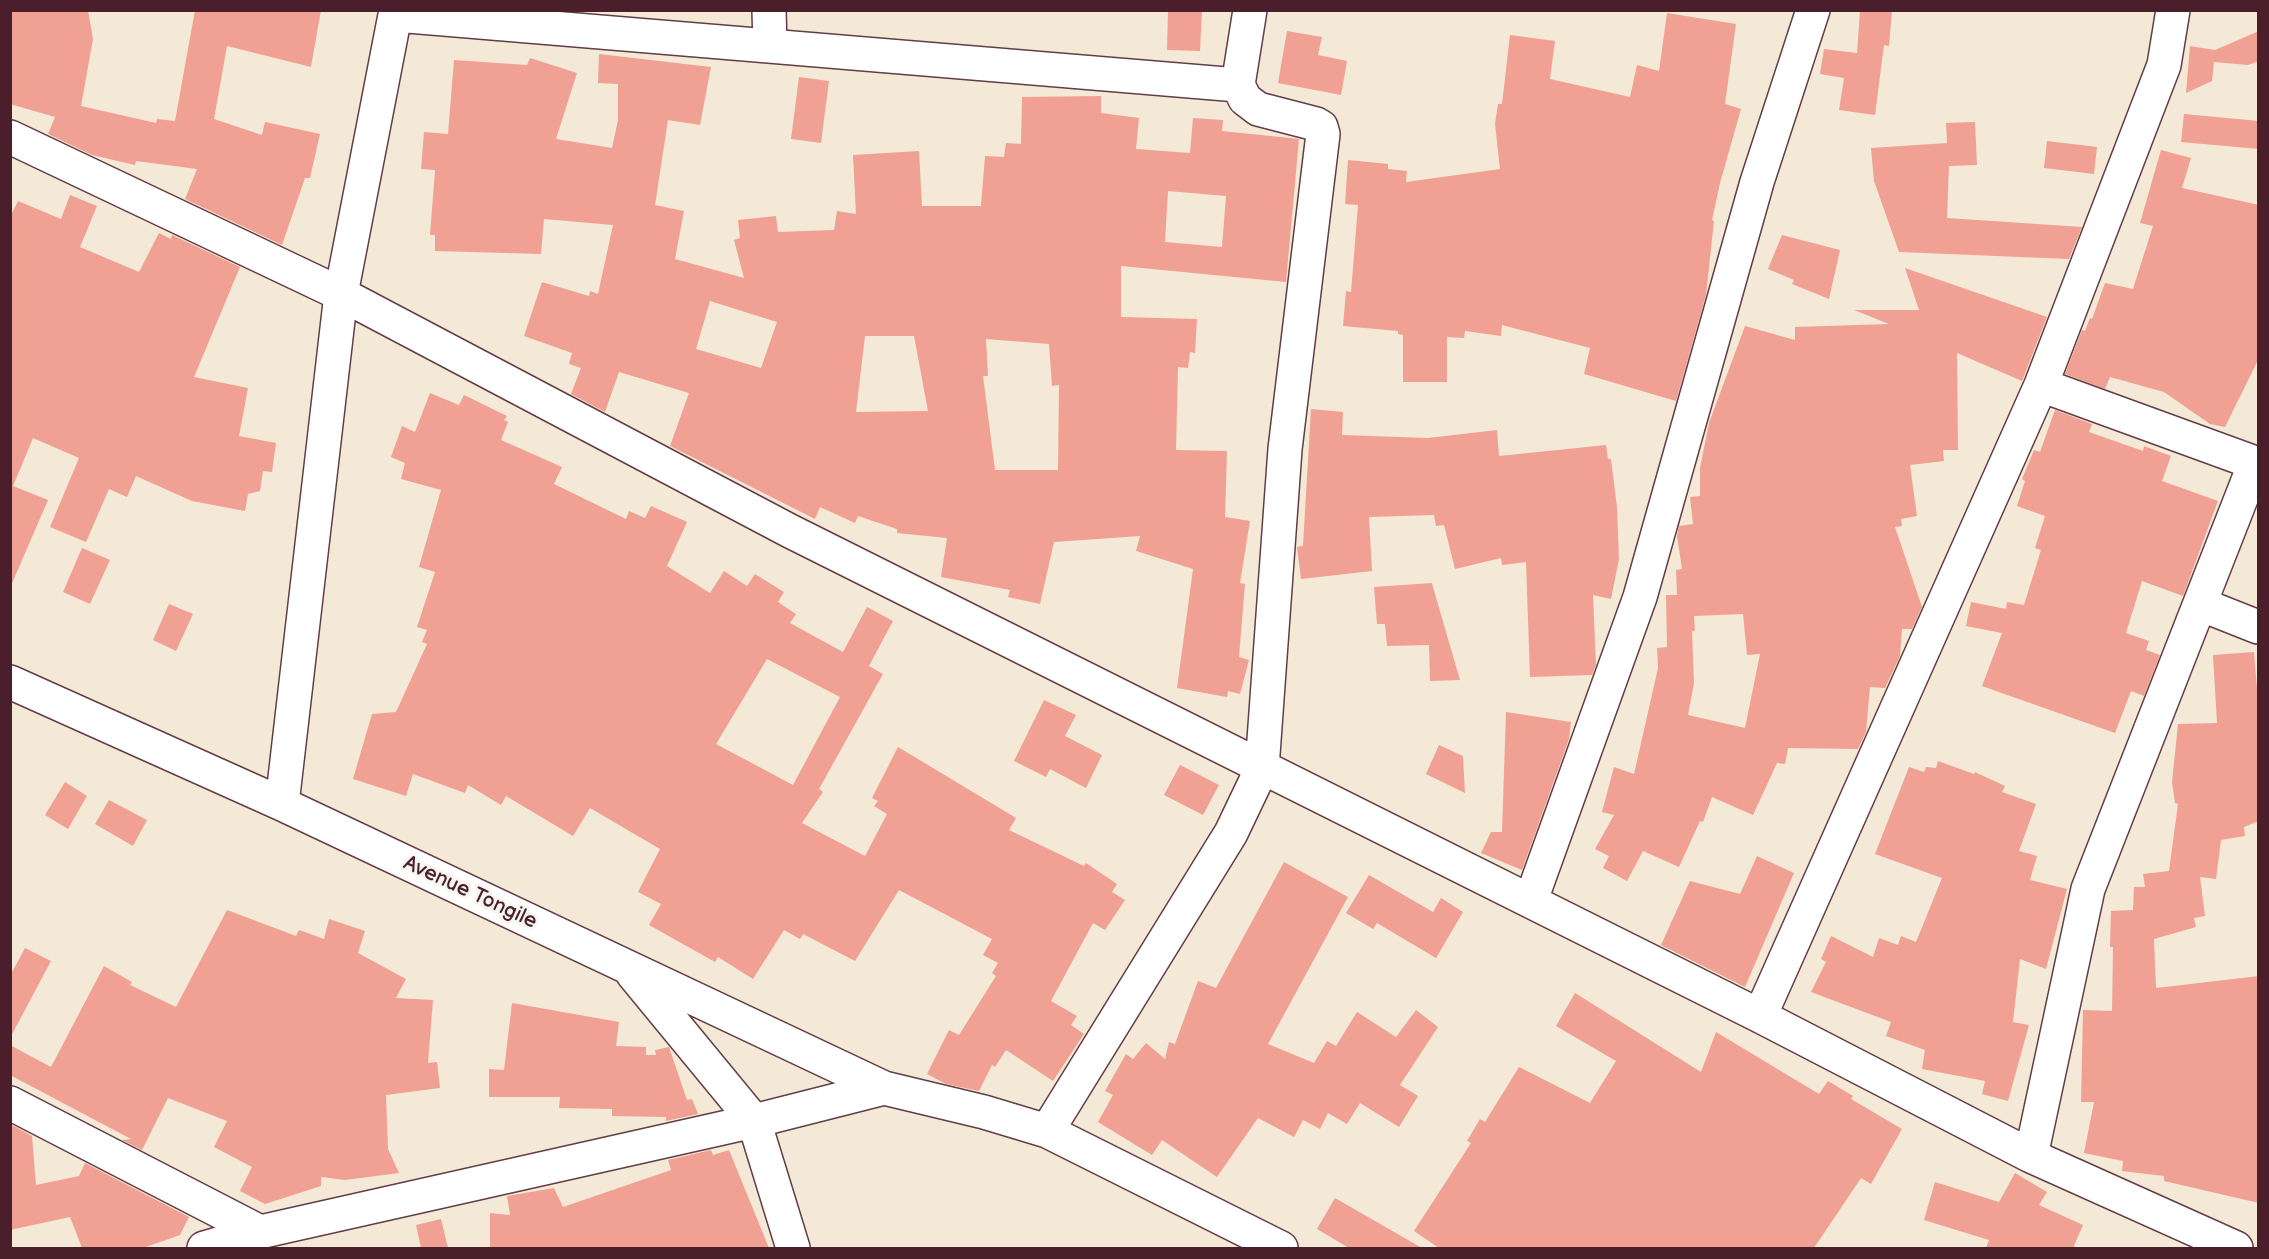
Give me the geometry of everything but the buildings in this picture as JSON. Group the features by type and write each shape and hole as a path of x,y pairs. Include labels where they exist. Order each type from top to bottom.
{"street":[{"path":"769,10 770,46"},
{"path":"1047,1131 1231,833 1262,768 1285,448 1323,134 1322,127 1316,124 1258,109 1245,99 1238,85 1251,10"},
{"path":"1531,900 1640,597 1757,182 1813,10"},
{"path":"1760,1016 2041,385 2164,65 2173,10"},
{"path":"282,804 341,294 396,13 1238,85"},
{"path":"10,137 341,294 790,531 1531,900 2031,1156 2236,1248"},
{"path":"2031,1156 2088,889 2257,463 2041,385"},
{"path":"2200,604 2259,627"},
{"name":"Avenue Tongile","path":"10,682 282,804 628,968 754,1121 793,1248"},
{"path":"628,968 885,1088 984,1112 1047,1131 1281,1248"},
{"path":"204,1248 260,1232 754,1121 885,1088"},
{"path":"10,1102 260,1232"}]}
